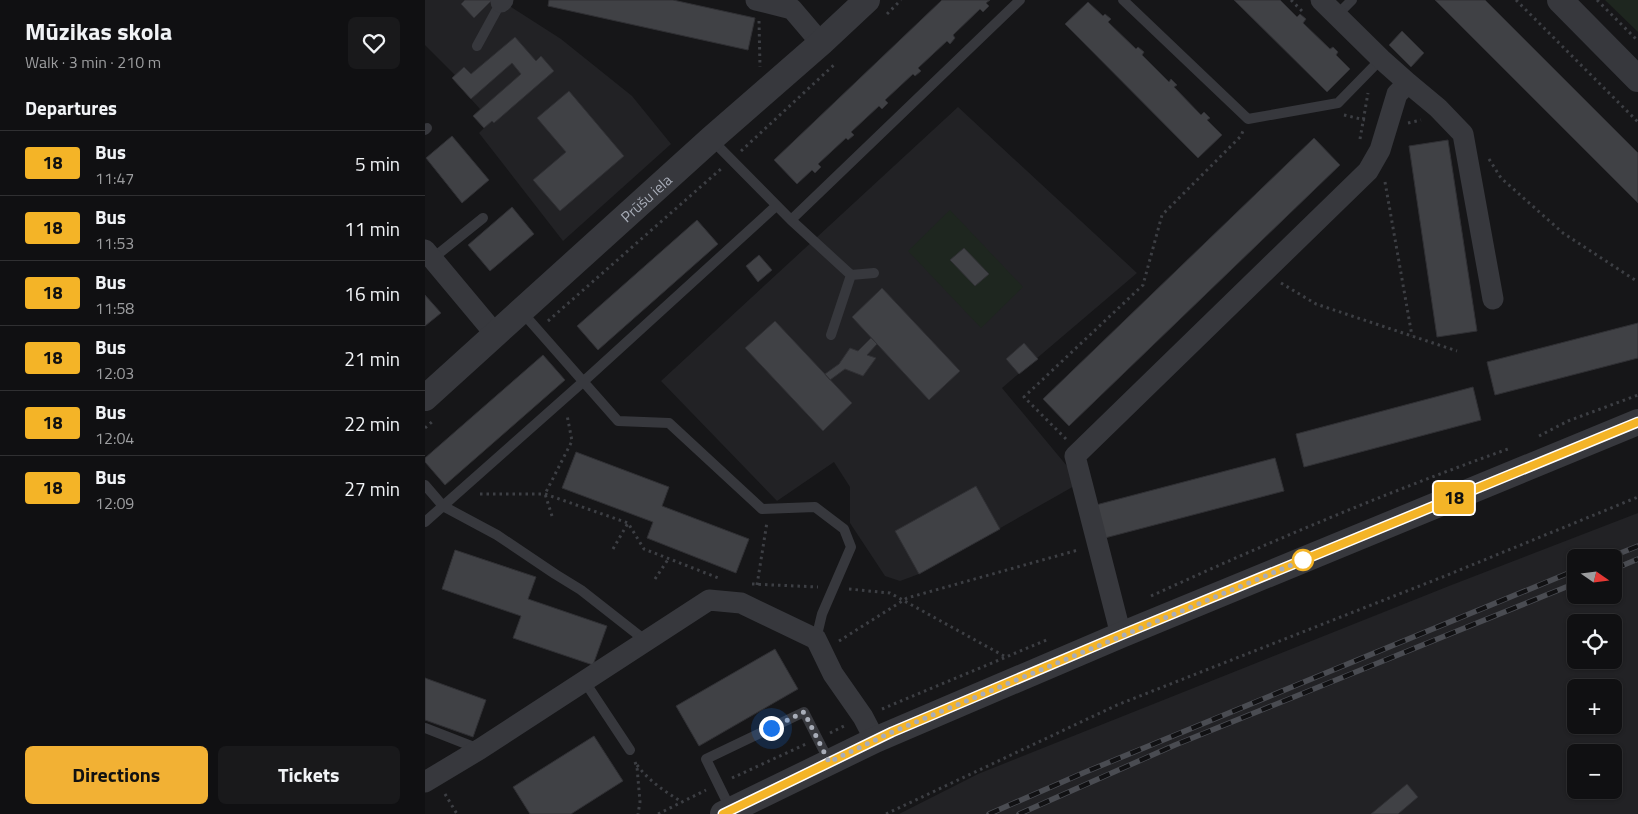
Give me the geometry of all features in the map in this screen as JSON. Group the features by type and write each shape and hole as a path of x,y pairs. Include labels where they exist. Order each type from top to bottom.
{"street":[{"path":"757,0 795,4 821,43"},
{"name":"Prūšu iela","path":"433,407 496,335 530,321 711,139 821,43 867,0"},
{"path":"1321,0 1337,15 1376,64 1408,83 1444,114 1463,134 1493,299"},
{"path":"1560,0 1638,79"},
{"path":"1118,624 1075,456 1368,171 1380,150 1397,94 1408,83"},
{"path":"429,254 496,335"},
{"path":"727,812 829,762 869,728 1118,624 1638,422"},
{"path":"425,782 585,682 709,600 741,603 819,645 833,674 869,728"}],"lane":[{"path":"791,220 1020,0"},
{"path":"1123,0 1248,119 1337,103 1376,64"},
{"path":"1337,15 1352,0"},
{"path":"477,46 502,1"},
{"path":"711,139 776,206 851,275 875,273"},
{"path":"425,522 585,381 776,206"},
{"path":"429,254 483,218"},
{"path":"831,335 851,275"},
{"path":"530,321 585,381 618,421 669,423 762,509 815,507 844,529 851,547 822,614 819,645"},
{"path":"425,485 443,506 497,535 581,590 645,641"},
{"path":"585,682 630,750"},
{"path":"727,812 719,784 706,759 804,712 829,762"},
{"path":"425,728 480,749"}],"path":[{"path":"757,0 760,74"},
{"path":"1516,0 1638,122"},
{"path":"1597,0 1638,41"},
{"path":"1359,146 1363,119 1376,64"},
{"path":"530,321 732,160 832,67"},
{"path":"1318,106 1328,112 1363,119 1387,127 1444,114"},
{"path":"1069,441 1024,397 1143,285 1162,215 1241,136 1248,119"},
{"path":"1463,134 1482,147 1501,178 1563,233 1638,282"},
{"path":"1380,150 1412,336"},
{"path":"1264,272 1316,304 1457,352"},
{"path":"1536,437 1569,421 1638,395"},
{"path":"552,516 545,494 572,441 563,400"},
{"path":"425,428 433,407"},
{"path":"1118,624 1266,544 1427,478 1510,448"},
{"path":"458,493 545,494 628,523 644,549 723,580"},
{"path":"886,814 1117,705 1445,576 1638,497"},
{"path":"761,592 757,585 769,509"},
{"path":"613,549 628,523"},
{"path":"819,645 903,600 1098,545"},
{"path":"655,579 669,558"},
{"path":"749,584 890,593 1005,656"},
{"path":"658,814 817,739 869,728 1005,656 1056,636"},
{"path":"630,750 637,767 640,802 639,814"},
{"path":"635,762 646,777 682,802"}],"shaded area":[{"path":"425,0 500,0 561,39 632,96 671,144 563,241 479,133 484,128 473,116 480,109 452,78 455,75 425,45"},
{"path":"1605,0 1638,0 1638,32"},
{"path":"958,107 1137,273 1002,388 1067,466 1076,485 919,574 900,581 885,576 850,523 850,487 834,462 777,501 661,381"},
{"path":"950,210 1023,287 981,328 908,251"},
{"path":"1638,513 1638,814 899,814 978,774 1449,586"}],"building":[{"path":"465,0 492,0 474,18 461,4"},
{"path":"549,0 673,0 755,18 748,50 548,6"},
{"path":"942,0 990,0 986,3 989,6 983,12 980,9 953,35 955,38 950,44 947,41 918,68 921,71 915,76 913,74 885,100 888,103 882,109 879,106 851,132 854,135 848,140 846,138 818,164 821,167 815,173 812,170 797,184 774,160"},
{"path":"1234,0 1280,0 1297,17 1300,14 1306,19 1303,23 1330,49 1333,47 1338,52 1336,55 1350,69 1327,92"},
{"path":"1435,0 1485,0 1638,153 1638,203"},
{"path":"1088,2 1103,16 1105,14 1111,19 1108,22 1136,49 1138,47 1144,52 1142,55 1169,82 1171,79 1177,85 1174,87 1201,115 1204,112 1210,118 1207,120 1222,135 1198,158 1065,24"},
{"path":"1402,31 1424,53 1411,67 1389,45"},
{"path":"515,37 536,61 541,56 554,71 494,123 492,121 484,128 473,116 521,74 512,63 471,99 452,78 464,67 471,74"},
{"path":"569,91 624,156 560,211 533,180 566,152 537,118"},
{"path":"452,136 489,180 462,203 426,158"},
{"path":"1314,138 1340,165 1069,426 1043,399"},
{"path":"1448,140 1477,331 1437,337 1409,146"},
{"path":"512,207 534,234 490,271 468,245"},
{"path":"697,220 718,244 598,350 577,326"},
{"path":"964,248 989,274 975,286 950,260"},
{"path":"759,255 772,270 758,282 746,266"},
{"path":"882,288 960,371 929,400 852,317"},
{"path":"425,295 441,313 425,326"},
{"path":"775,321 852,403 823,431 745,348"},
{"path":"1638,323 1638,358 1495,395 1487,362"},
{"path":"871,338 877,344 867,355 876,358 863,376 845,369 830,380 825,374 839,364 850,348 858,351"},
{"path":"1024,343 1038,359 1019,374 1006,359"},
{"path":"543,355 565,380 445,485 425,462 425,458"},
{"path":"1473,387 1481,420 1304,467 1296,434"},
{"path":"576,452 669,487 662,506 749,539 736,573 647,538 653,522 562,488"},
{"path":"1275,458 1284,491 1101,539 1092,506"},
{"path":"976,486 1000,529 919,574 895,531"},
{"path":"455,550 536,577 528,599 607,626 593,665 513,638 521,616 442,589"},
{"path":"775,649 798,689 699,746 676,706"},
{"path":"425,678 486,700 473,737 425,720"},
{"path":"594,736 623,781 571,814 530,814 513,787"},
{"path":"1407,784 1418,797 1398,814 1371,814"}],"railway":[{"path":"1623,552 1638,546"},
{"path":"1623,565 1638,559"},
{"path":"989,814 1083,773 1567,574"},
{"path":"1019,814 1175,745 1567,587"}],"bus line":[{"name":"18","path":"723,814 892,732 1121,635 1638,422"}],"route":[{"path":"771,728 804,712 829,762 892,732 1306,559 1303,560"}]}
